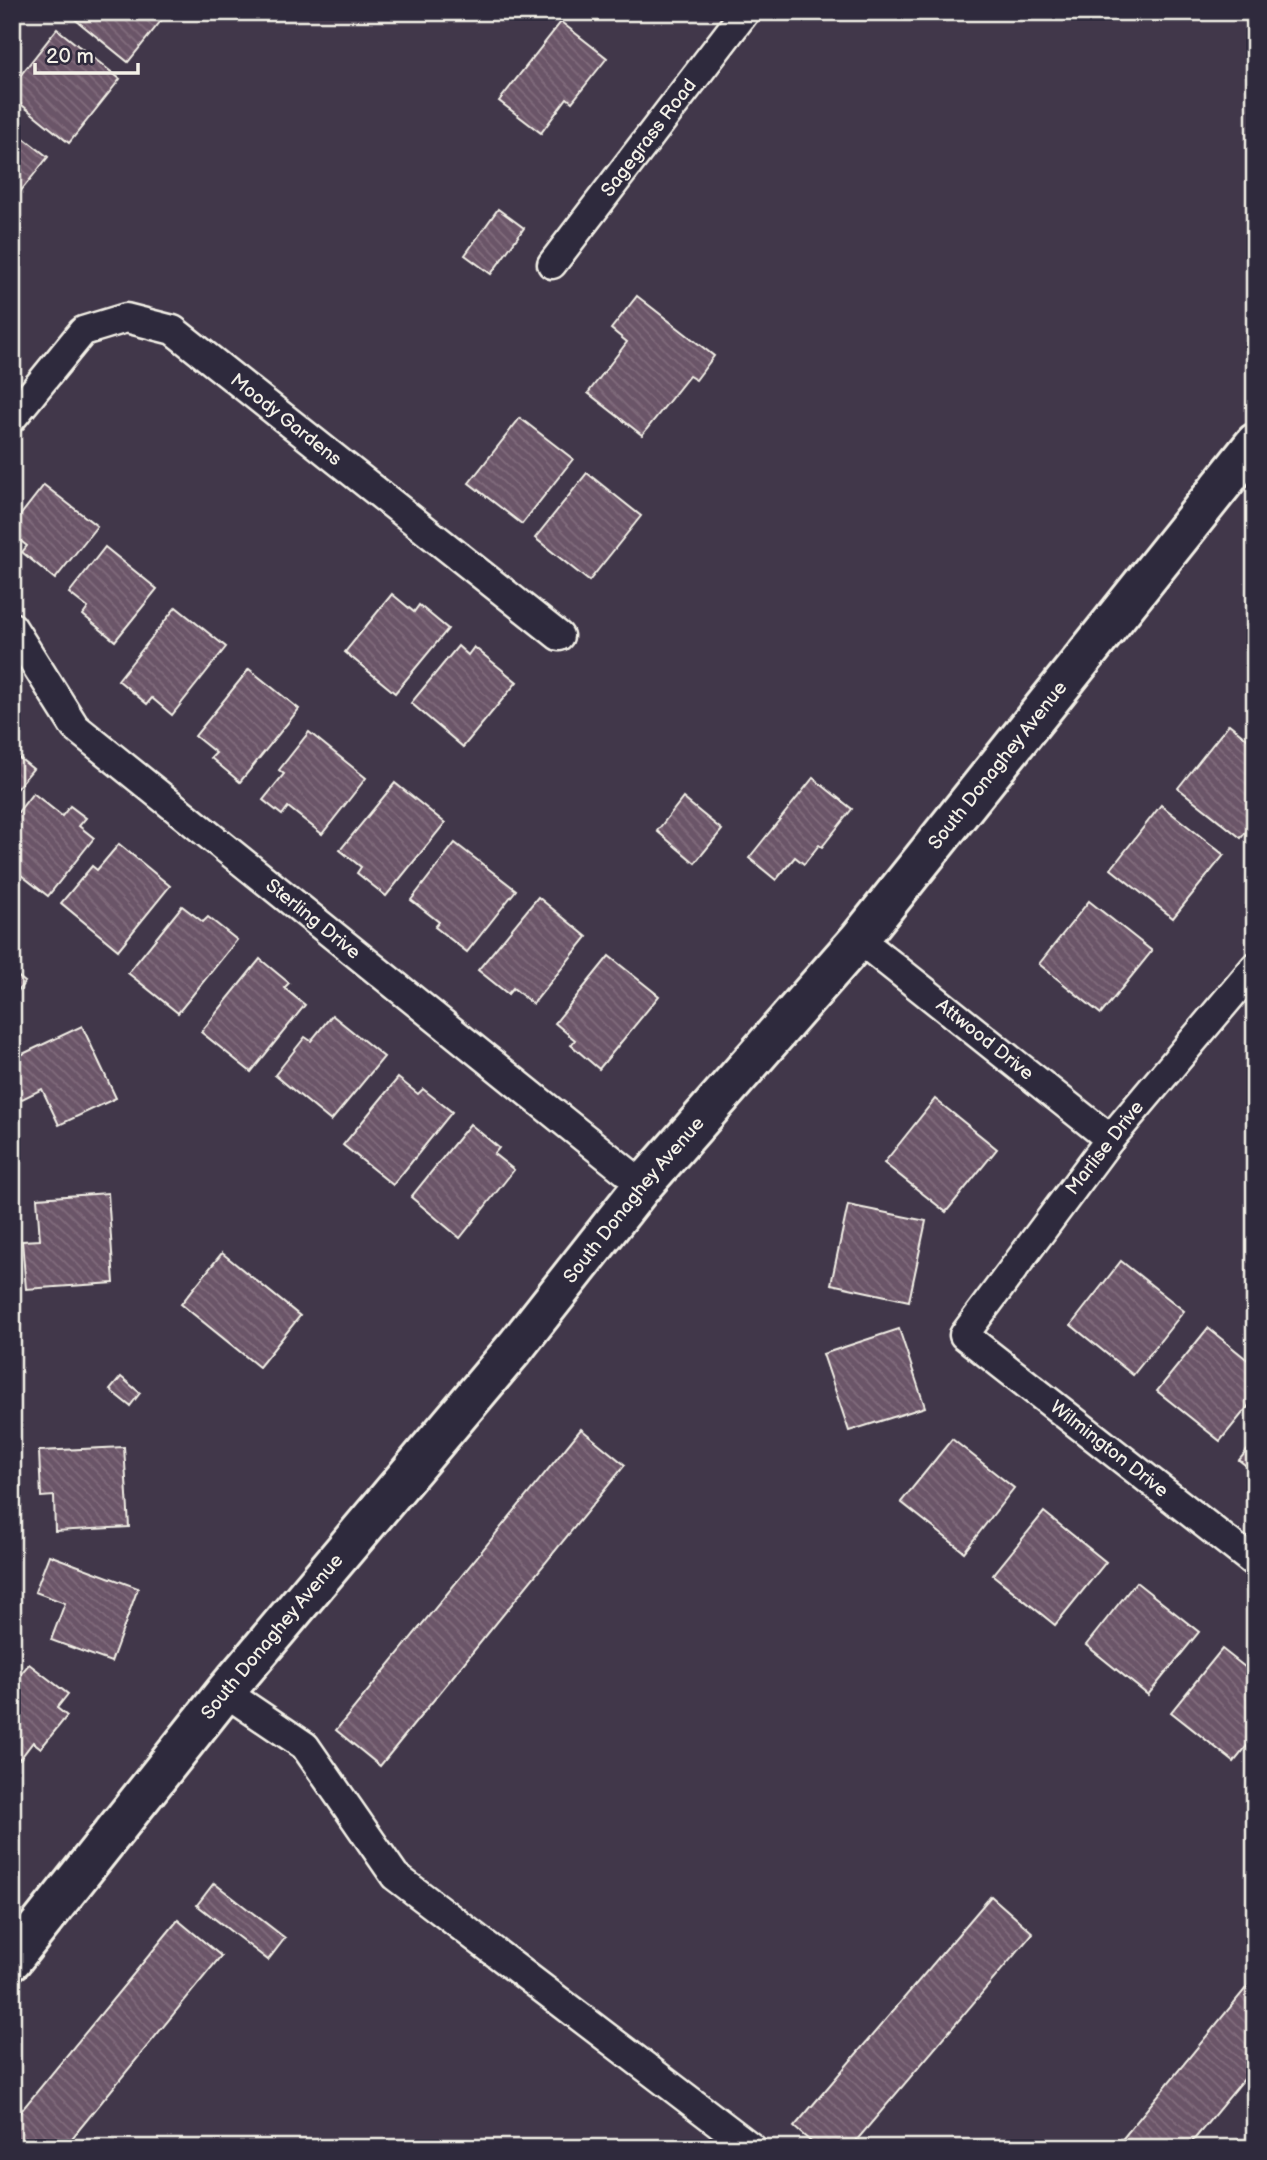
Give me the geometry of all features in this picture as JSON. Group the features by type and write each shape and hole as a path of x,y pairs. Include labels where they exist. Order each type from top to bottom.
{"street":[{"name":"Sagegrass Road","path":"552,264 745,12"},
{"name":"Moody Gardens","path":"12,418 83,331 126,318 173,330 559,636"},
{"name":"South Donaghey Avenue","path":"12,1959 225,1692 517,1345 643,1185 859,939 1255,443"},
{"name":"Sterling Drive","path":"12,627 75,727 643,1185"},
{"name":"Attwood Drive","path":"859,939 1110,1139"},
{"name":"Marlise Drive","path":"964,1335 1110,1139 1255,967"},
{"name":"Wilmington Drive","path":"964,1335 1255,1563"},
{"path":"225,1692 304,1745 396,1875 752,2148"}],"building":[{"path":"66,12 168,12 128,62"},
{"path":"561,22 607,58 572,102 567,98 541,133 499,101"},
{"path":"57,29 120,79 69,143 12,97 12,86"},
{"path":"12,129 48,157 12,202"},
{"path":"498,209 524,228 491,274 465,255"},
{"path":"637,296 714,356 696,380 689,376 642,435 588,393 627,342 611,329"},
{"path":"520,418 573,459 522,524 469,483"},
{"path":"587,473 641,516 589,581 535,538"},
{"path":"44,485 97,526 55,579 22,552 27,546 12,534 12,526"},
{"path":"105,547 157,589 115,641 83,615 88,608 69,593"},
{"path":"392,594 414,612 419,605 448,629 395,693 345,652"},
{"path":"176,607 226,647 172,715 152,698 147,704 118,680"},
{"path":"458,646 468,655 474,647 517,682 463,747 411,703"},
{"path":"249,669 299,709 240,782 211,758 216,753 195,736"},
{"path":"1229,724 1255,745 1255,820 1241,838 1178,788"},
{"path":"309,732 366,778 322,834 288,807 282,815 263,800 284,774 279,770"},
{"path":"12,752 33,769 12,794"},
{"path":"813,778 852,809 822,847 819,845 804,864 795,857 776,880 749,858"},
{"path":"395,783 445,823 386,896 357,873 361,867 340,850"},
{"path":"33,793 62,816 70,806 86,818 79,826 94,838 48,896 12,868 12,820"},
{"path":"683,798 722,830 695,863 657,831"},
{"path":"1161,805 1224,855 1173,918 1111,869"},
{"path":"455,843 516,890 467,952 435,927 439,922 411,900"},
{"path":"119,844 170,886 118,950 61,903 92,866 97,870"},
{"path":"538,897 587,937 533,1004 513,988 508,994 478,970"},
{"path":"1089,901 1152,951 1101,1014 1039,964"},
{"path":"182,906 203,922 208,917 237,940 178,1013 128,973"},
{"path":"609,956 659,996 599,1069 571,1045 575,1040 555,1023"},
{"path":"260,959 289,983 284,988 305,1005 251,1072 201,1032"},
{"path":"12,972 25,982 12,998"},
{"path":"332,1015 384,1057 331,1121 275,1075 305,1037 311,1041"},
{"path":"82,1026 116,1098 59,1125 42,1089 12,1104 12,1059"},
{"path":"398,1078 418,1094 423,1089 452,1112 393,1185 343,1145"},
{"path":"935,1099 997,1149 946,1212 884,1163"},
{"path":"470,1124 499,1148 494,1154 514,1170 460,1238 411,1197"},
{"path":"108,1193 114,1283 26,1289 22,1241 40,1240 37,1198"},
{"path":"848,1205 926,1221 909,1301 831,1284"},
{"path":"222,1253 300,1316 259,1367 181,1304"},
{"path":"1121,1261 1184,1311 1133,1375 1071,1325"},
{"path":"1208,1328 1255,1366 1255,1398 1220,1441 1157,1391"},
{"path":"899,1329 925,1407 849,1431 823,1354"},
{"path":"121,1377 140,1393 130,1406 110,1390"},
{"path":"581,1429 625,1465 380,1766 336,1730"},
{"path":"952,1439 1014,1488 964,1552 901,1502"},
{"path":"1255,1441 1255,1473 1239,1460"},
{"path":"124,1447 129,1527 55,1531 54,1496 41,1497 39,1451"},
{"path":"1044,1512 1106,1562 1055,1625 993,1575"},
{"path":"49,1555 138,1588 111,1662 51,1640 65,1603 35,1592"},
{"path":"1136,1582 1199,1632 1148,1695 1086,1645"},
{"path":"1222,1649 1255,1675 1255,1736 1234,1762 1171,1712"},
{"path":"29,1664 68,1694 57,1708 67,1716 41,1748 33,1742 20,1759 12,1752 12,1684"},
{"path":"214,1883 285,1938 268,1960 197,1905"},
{"path":"991,1896 1033,1933 850,2148 818,2148 794,2127"},
{"path":"178,1920 221,1956 64,2148 12,2148 12,2122"},
{"path":"1255,1977 1255,2066 1187,2148 1115,2148"}]}
